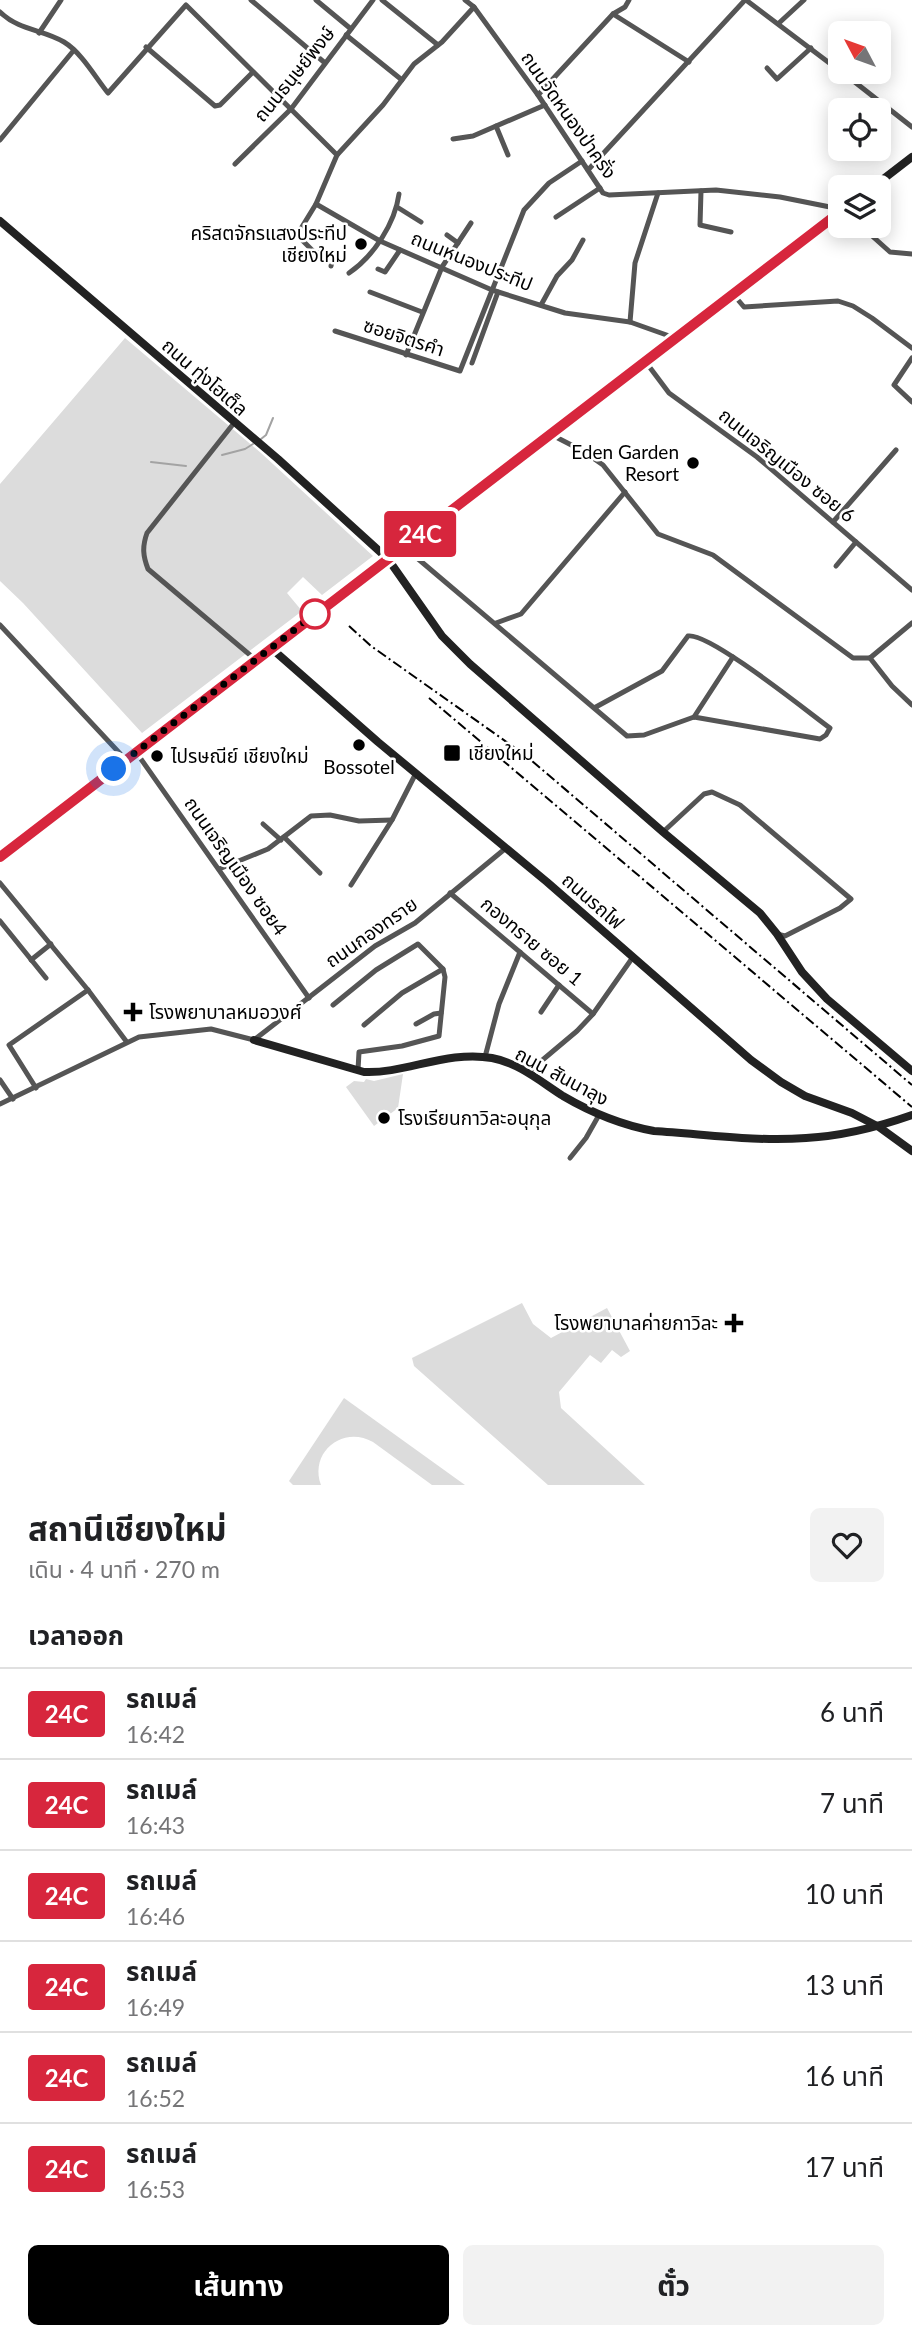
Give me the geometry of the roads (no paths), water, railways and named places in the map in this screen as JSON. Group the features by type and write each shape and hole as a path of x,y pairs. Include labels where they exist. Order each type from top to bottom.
{"street":[{"path":"39,33 61,0"},
{"path":"251,0 326,63"},
{"path":"316,0 351,29"},
{"name":"ถนนธนุษย์พงษ์","path":"235,164 291,109 373,0"},
{"path":"382,0 438,45"},
{"name":"ถนนวัดหนองป่าครั่ง","path":"465,0 476,10 538,95 603,193 609,195 716,190 780,197 828,208"},
{"path":"538,95 629,0"},
{"path":"588,170 746,0 828,61"},
{"path":"779,23 804,0"},
{"path":"0,12 11,22 64,42 74,50 108,93 186,5 337,155"},
{"path":"331,266 329,255 315,253 297,236 316,204 337,155 383,105 422,56 476,10"},
{"path":"613,14 689,62"},
{"path":"346,35 402,80"},
{"path":"146,47 215,106 220,105 253,72"},
{"path":"767,68 777,79 811,48"},
{"path":"0,140 74,50"},
{"path":"857,84 912,127"},
{"path":"453,139 473,136 545,106"},
{"path":"496,126 508,155"},
{"path":"889,175 912,157"},
{"path":"472,363 524,210 549,183 582,161"},
{"path":"556,217 600,188"},
{"path":"701,191 700,225 731,232"},
{"path":"630,322 635,263 658,193"},
{"path":"349,273 380,241 397,208 400,194"},
{"name":"ถนนหนองประทีป","path":"316,204 380,241 495,291 565,313 630,322 676,338"},
{"path":"397,208 421,222"},
{"path":"0,856 828,220"},
{"name":"ถนน ทุ่งโฮเต็ล","path":"0,221 262,446 388,559 442,636 470,664 750,905 777,934 802,972 827,999 912,1071"},
{"path":"406,355 442,267 471,223"},
{"path":"447,235 458,243"},
{"path":"874,238 890,252 912,254"},
{"path":"541,305 557,276 572,260 583,240"},
{"path":"378,269 386,272 400,250"},
{"name":"ซอยจิตรคำ","path":"335,331 460,371 495,291"},
{"path":"370,292 422,312"},
{"path":"733,294 744,307 838,301 853,306 872,318 912,348"},
{"path":"912,358 894,385 912,402"},
{"name":"ถนนเจริญเมือง ซอย 6","path":"645,361 669,393 742,444 912,590"},
{"path":"234,423 147,533 143,543 143,556 148,569 256,660"},
{"path":"550,434 594,458 611,472 658,534 713,555 853,658 870,658 912,623"},
{"path":"833,522 895,450"},
{"path":"496,623 521,614 625,492"},
{"path":"836,566 856,542"},
{"path":"375,568 395,570 402,548"},
{"path":"402,548 496,623 594,708 627,736 694,717 820,739 831,728 733,657 694,635 688,636 662,671 594,708"},
{"path":"0,625 126,760"},
{"name":"ถนนรถไฟ","path":"271,648 751,1060 805,1096 852,1113 879,1127 912,1151"},
{"path":"694,717 733,657"},
{"path":"870,658 892,686 912,705"},
{"name":"ถนนเจริญเมือง ซอย4","path":"136,752 309,998"},
{"path":"351,885 392,820 416,772"},
{"path":"663,832 704,794 712,792 740,805 851,899 840,908 785,936 777,934"},
{"path":"219,869 254,856 302,822 320,814 359,821 392,820"},
{"path":"264,824 320,873"},
{"name":"ถนนกองทราย","path":"254,1040 375,946 415,923 506,848"},
{"path":"1,887 51,944 126,1041"},
{"name":"กองทราย ซอย 1","path":"450,893 593,1014"},
{"path":"0,921 46,978"},
{"path":"31,960 51,944"},
{"path":"333,1005 376,970 418,944 443,969 446,983 439,1036 402,1046 359,1052 358,1070"},
{"path":"485,1057 499,1004 520,952"},
{"path":"527,1073 556,1051 593,1014 633,957"},
{"path":"363,1025 402,993 443,969"},
{"path":"541,1012 559,985"},
{"path":"36,1088 9,1045 88,990"},
{"path":"416,1024 441,1013"},
{"name":"ถนน สันนาลุง","path":"0,1104 126,1041 150,1034 211,1029 358,1070 379,1073 432,1060 485,1057 511,1064 599,1115 634,1128 781,1139 807,1138 879,1127 912,1115"},
{"path":"0,1080 13,1099"},
{"path":"570,1158 599,1115"}],"waterway":[{"path":"261,439 266,435 273,418"},
{"path":"222,455 253,444"},
{"path":"151,462 186,466"}],"railway":[{"path":"349,626 371,646 525,755 912,1085"},
{"path":"429,698 912,1107"}],"place":[{"name":"คริสตจักรแสงประทีป เชียงใหม่","path":"361,244"},
{"name":"Eden Garden Resort","path":"693,463"},
{"name":"Bossotel","path":"359,745"},
{"name":"เชียงใหม่","path":"452,753"},
{"name":"ไปรษณีย์ เชียงใหม่","path":"157,756"},
{"name":"โรงพยาบาลหมอวงศ์","path":"133,1012"},
{"name":"โรงเรียนกาวิละอนุกุล","path":"384,1118"},
{"name":"โรงพยาบาลค่ายกาวิละ","path":"734,1323"}]}
